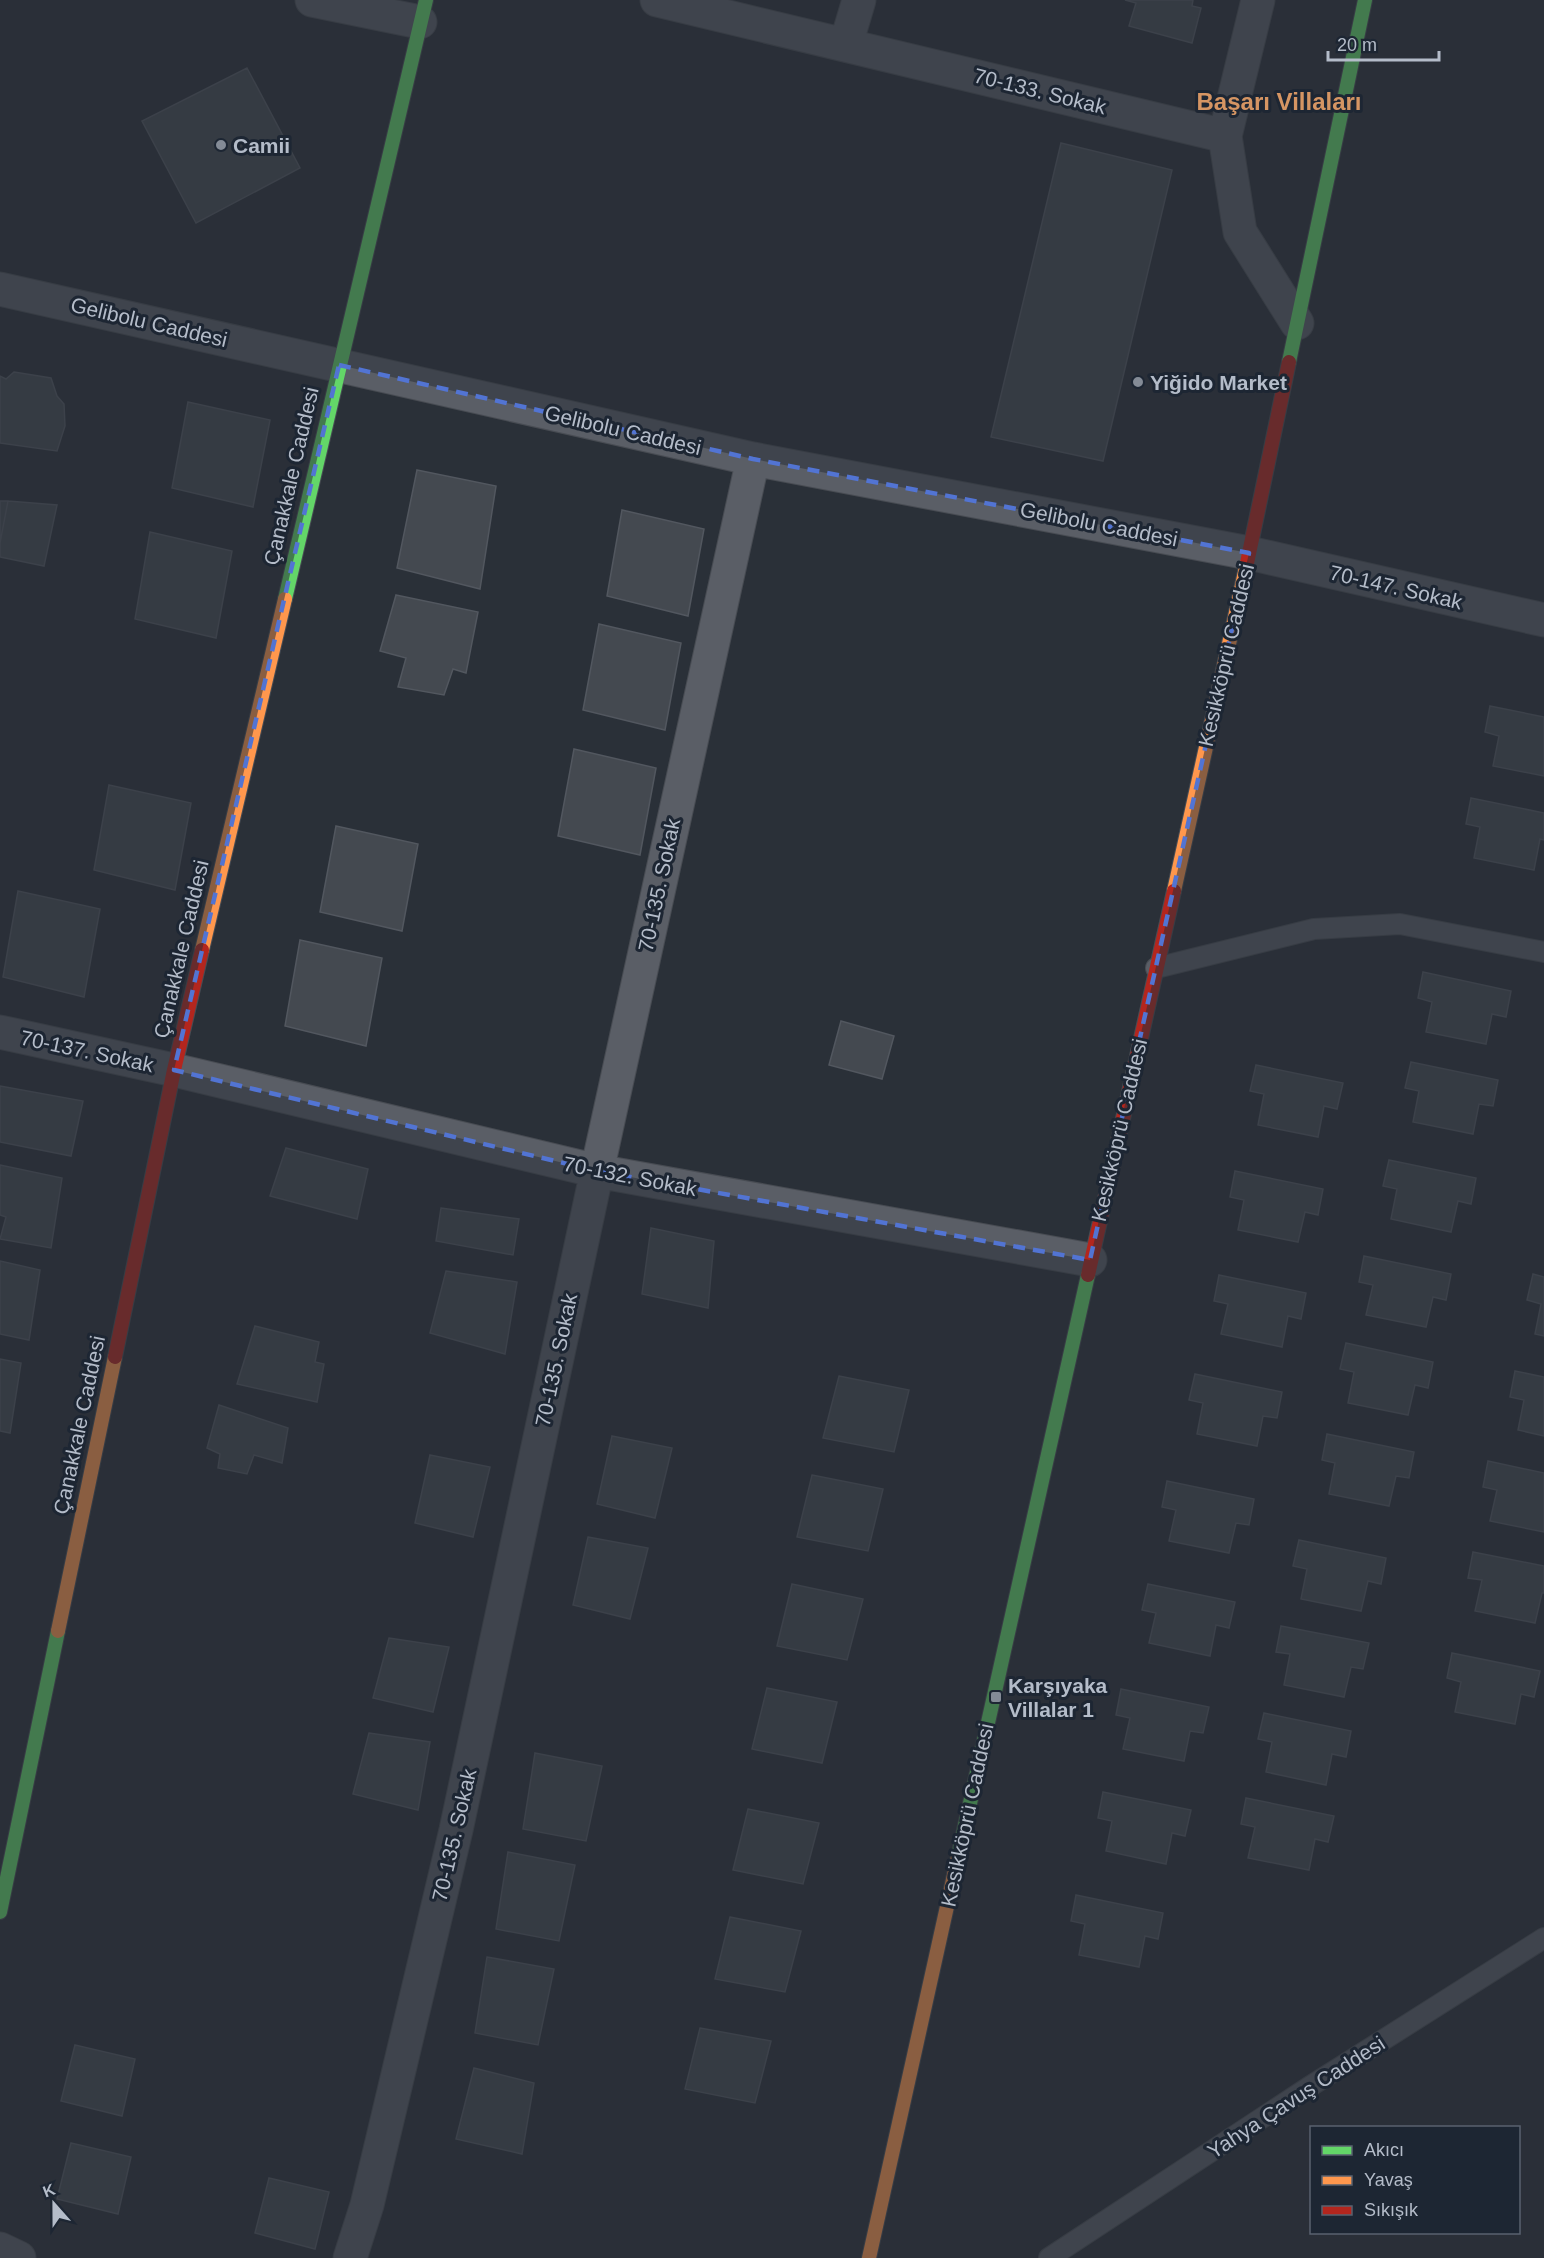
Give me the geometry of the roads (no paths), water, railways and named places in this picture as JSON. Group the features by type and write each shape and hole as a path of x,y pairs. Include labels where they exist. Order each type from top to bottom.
{"street":[{"path":"312,0 423,11"},
{"name":"70-133. Sokak","path":"657,0 1225,136"},
{"path":"846,44 859,0"},
{"path":"1258,0 1225,136 1240,232 1297,323"},
{"name":"Kesikköprü Caddesi","path":"869,2258 1249,553 1365,0"},
{"name":"Çanakkale Caddesi","path":"0,1912 174,1070 423,11"},
{"name":"Gelibolu Caddesi","path":"0,288 753,459 1249,553"},
{"name":"70-135. Sokak","path":"350,2258 367,2205 456,1830 753,459"},
{"name":"70-147. Sokak","path":"1249,553 1544,620"},
{"name":"70-137. Sokak","path":"0,1032 174,1070"},
{"name":"70-132. Sokak","path":"174,1070 597,1171 1090,1260"},
{"path":"0,2249 19,2258"}],"lane":[{"path":"1156,968 1314,929 1400,924 1544,952"},
{"name":"Yahya Çavuş Caddesi","path":"1049,2258 1309,2087 1544,1938"}],"place":[{"name":"Camii","path":"221,145"},
{"name":"Yiğido Market","path":"1138,382"},
{"name":"Karşıyaka Villalar 1","path":"996,1697"}],"district":[{"name":"Başarı Villaları","path":"1279,101"}]}
